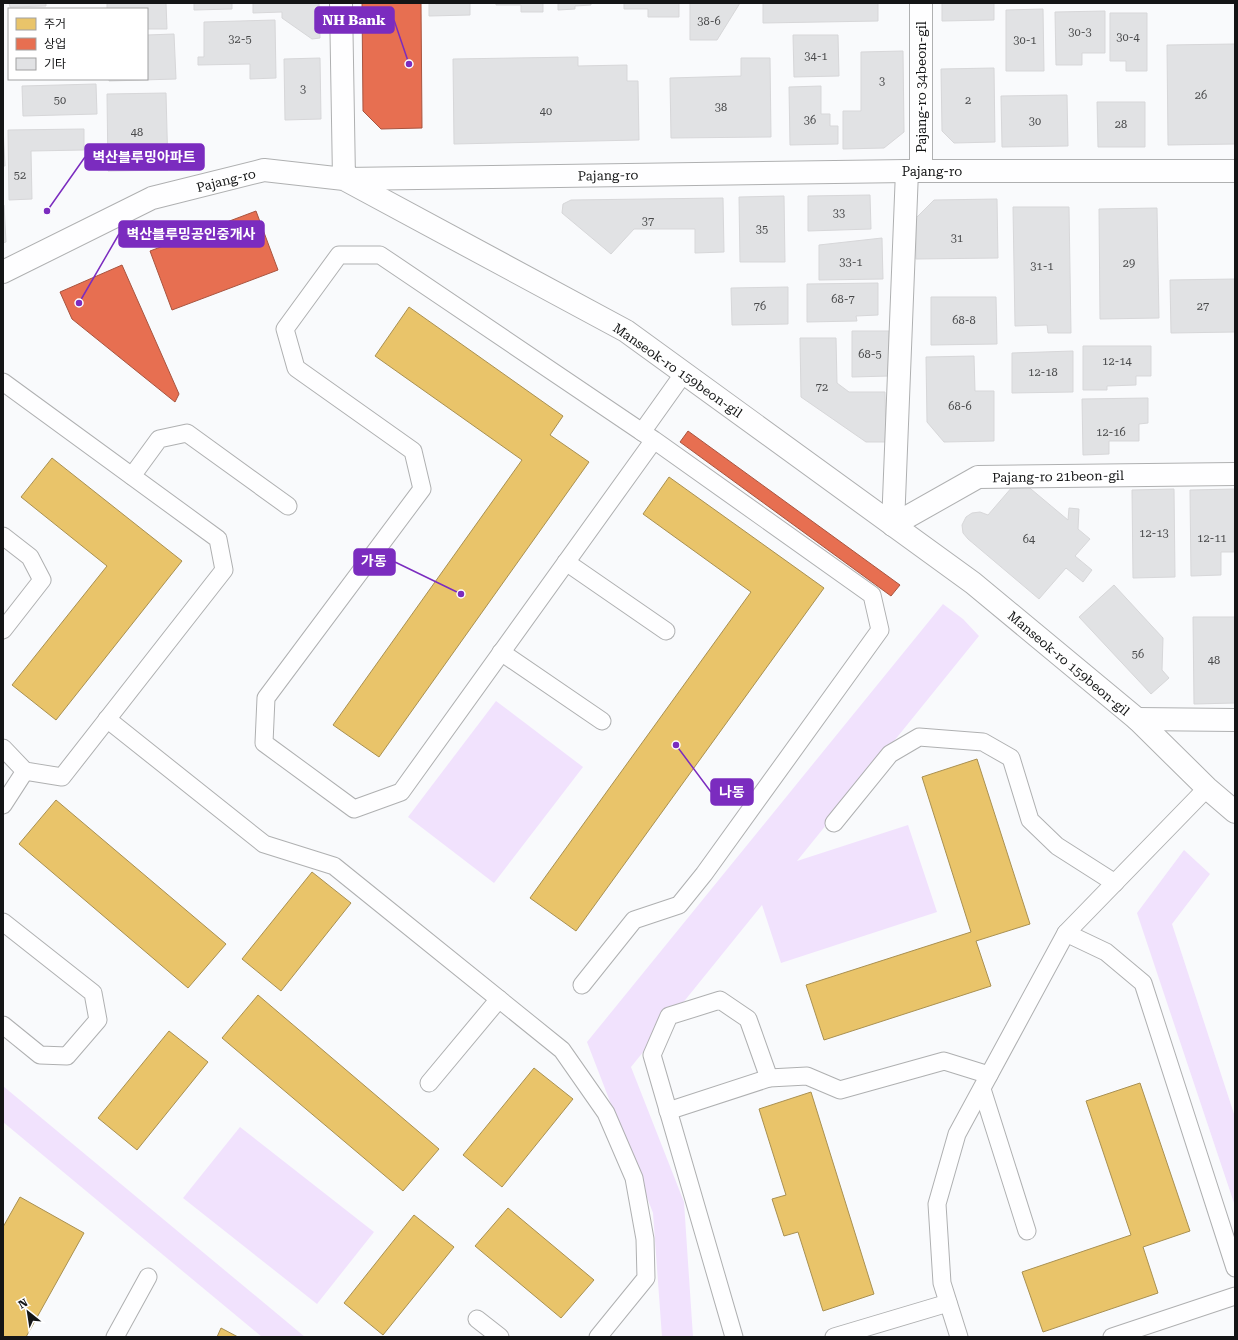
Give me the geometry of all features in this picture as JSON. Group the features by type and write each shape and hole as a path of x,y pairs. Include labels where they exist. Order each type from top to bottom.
{"street":[{"path":"341,3 344,179"},
{"name":"Pajang-ro 34beon-gil","path":"914,171 921,3"},
{"name":"Pajang-ro","path":"3,272 152,198 264,170 344,179 914,171 1235,171"},
{"path":"893,525 914,171"},
{"name":"Manseok-ro 159beon-gil","path":"344,179 626,331 973,583 1137,719 1207,788 1235,812"},
{"name":"Pajang-ro 21beon-gil","path":"893,525 978,477 1235,474"},
{"path":"1137,719 1235,720"}],"lane":[{"path":"582,985 634,920 678,905 704,874 880,630 872,595 648,436 380,255 339,255 284,329 296,368 413,451 422,490 266,698 264,743 354,809 401,792 566,562 648,436 684,373"},
{"path":"3,382 218,539 224,570 62,777 25,771 3,748"},
{"path":"132,476 159,439 188,433 288,506"},
{"path":"3,536 30,557 42,580 3,630"},
{"path":"566,562 666,631"},
{"path":"501,652 602,721"},
{"path":"107,719 264,844 334,866 562,1050 606,1113 634,1178 645,1239 646,1278 598,1337"},
{"path":"834,823 890,754 919,737 983,742 1011,758 1030,820 1057,846 1116,883"},
{"path":"3,805 25,771"},
{"path":"959,1337 942,1283 937,1204 957,1134 1066,933 1207,788"},
{"path":"3,922 93,993 98,1020 67,1056 40,1055 3,1025"},
{"path":"1066,933 1106,952 1143,983 1235,1268"},
{"path":"429,1083 499,999"},
{"path":"734,1337 652,1055 669,1016 720,1000 748,1019 769,1078"},
{"path":"668,1111 769,1078 808,1076 840,1090 944,1061 986,1082 1027,1230"},
{"path":"115,1337 148,1277"},
{"path":"1112,1337 1235,1296"},
{"path":"834,1337 948,1303"},
{"path":"477,1319 500,1337"}],"shaded area":[{"path":"943,604 963,619 979,636 797,861 908,825 937,912 781,963 762,905 631,1067 684,1202 693,1337 662,1337 653,1213 587,1042"},
{"path":"496,701 583,767 494,883 408,817"},
{"path":"1184,850 1210,874 1172,924 1235,1117 1235,1206 1137,913"},
{"path":"3,1086 305,1337 262,1337 3,1122"},
{"path":"240,1127 374,1232 317,1304 183,1198"}],"building: 주거":[{"path":"409,307 563,416 550,435 589,462 379,757 333,725 522,460 375,356"},
{"path":"52,458 182,561 56,720 12,685 107,566 21,497"},
{"path":"669,477 824,588 576,931 530,898 751,592 643,514"},
{"path":"977,759 1030,924 976,941 991,986 824,1040 806,985 971,932 922,777"},
{"path":"56,800 226,944 188,988 19,844"},
{"path":"312,872 351,903 281,991 242,959"},
{"path":"258,995 439,1149 403,1191 222,1038"},
{"path":"169,1031 208,1062 137,1150 98,1118"},
{"path":"534,1068 573,1099 502,1187 463,1155"},
{"path":"1140,1083 1190,1231 1143,1247 1158,1293 1043,1332 1022,1272 1131,1235 1086,1101"},
{"path":"811,1092 874,1294 823,1311 798,1232 784,1236 772,1199 786,1195 759,1109"},
{"path":"20,1197 84,1233 26,1337 3,1337 3,1227"},
{"path":"508,1208 594,1280 561,1318 475,1246"},
{"path":"414,1215 454,1247 383,1335 344,1303"},
{"path":"221,1328 238,1337 217,1337"}],"building: 상업":[{"path":"362,3 421,3 422,128 381,129 363,111"},
{"path":"256,211 278,270 172,310 150,251"},
{"path":"122,265 179,394 175,402 72,319 60,292"},
{"path":"688,431 900,585 891,596 680,442"}],"building: 기타":[{"path":"9,3 46,3 46,6 10,7"},
{"path":"107,3 166,3 167,29 148,29 148,8 107,8"},
{"path":"194,3 232,3 232,9 194,10"},
{"path":"253,3 319,3 320,38 312,39 282,18 282,12 253,13"},
{"path":"429,3 470,3 470,15 429,16"},
{"path":"496,3 543,3 543,12 521,12 521,5 496,5"},
{"path":"558,3 591,3 591,5 575,6 575,9 558,10"},
{"path":"624,3 679,3 679,17 648,17 648,9 624,9"},
{"path":"690,3 740,3 717,40 690,40"},
{"path":"763,3 878,3 878,21 763,23"},
{"path":"942,3 994,3 994,20 942,21"},
{"path":"1043,9 1044,71 1006,71 1006,10"},
{"path":"1105,11 1105,53 1082,53 1082,65 1056,65 1055,12"},
{"path":"1110,13 1147,13 1147,71 1126,71 1126,61 1110,61"},
{"path":"275,20 276,78 250,79 250,64 198,65 198,57 204,57 204,22"},
{"path":"174,34 176,79 148,80 148,35"},
{"path":"793,35 838,35 839,76 794,77"},
{"path":"1235,44 1235,144 1168,145 1167,45"},
{"path":"903,51 904,132 884,148 843,149 843,111 861,111 861,52"},
{"path":"578,57 578,66 627,65 627,81 638,81 639,140 454,144 453,59"},
{"path":"320,58 321,119 285,120 284,59"},
{"path":"741,58 770,58 771,137 671,138 670,78 741,76"},
{"path":"994,68 995,142 954,143 942,131 941,69"},
{"path":"109,80 142,80 109,81"},
{"path":"96,84 97,114 23,116 22,86"},
{"path":"821,86 821,114 830,114 830,126 838,126 838,144 790,145 789,87"},
{"path":"166,93 168,170 108,171 107,94"},
{"path":"1067,95 1068,146 1002,147 1001,96"},
{"path":"1097,102 1145,102 1145,147 1098,147"},
{"path":"3,127 5,166 3,166"},
{"path":"84,129 84,150 31,151 32,199 9,200 8,130"},
{"path":"870,195 871,229 808,231 808,196"},
{"path":"784,196 785,262 740,262 739,197"},
{"path":"723,198 724,252 695,253 695,229 634,229 611,254 562,213 563,204 571,200"},
{"path":"997,199 998,258 916,259 916,218 934,200"},
{"path":"3,205 6,242 3,243"},
{"path":"1013,207 1069,207 1071,333 1048,333 1047,325 1015,326"},
{"path":"1157,208 1159,318 1100,319 1099,209"},
{"path":"882,238 883,279 819,280 819,245"},
{"path":"1235,279 1235,332 1171,333 1170,280"},
{"path":"878,283 878,315 856,316 857,321 807,322 807,284"},
{"path":"788,287 788,324 732,325 731,288"},
{"path":"931,297 996,297 997,344 931,345"},
{"path":"852,331 889,331 889,376 852,377"},
{"path":"800,338 836,338 837,383 849,392 885,392 886,442 866,442 801,397"},
{"path":"1083,346 1151,346 1151,376 1136,376 1136,385 1107,386 1107,390 1083,390"},
{"path":"1073,351 1073,392 1012,393 1012,353"},
{"path":"974,356 975,391 994,391 994,441 944,442 927,422 926,357"},
{"path":"1148,398 1148,423 1139,424 1139,441 1109,441 1109,454 1083,455 1082,399"},
{"path":"1019,479 1068,520 1069,508 1079,509 1078,529 1090,539 1075,556 1092,570 1083,582 1066,568 1039,599 968,539 963,533 962,525 966,517 972,513 980,512 988,515"},
{"path":"1174,489 1175,577 1133,578 1132,490"},
{"path":"1235,489 1234,552 1221,552 1221,575 1191,576 1190,490"},
{"path":"1114,585 1163,638 1162,670 1169,678 1151,694 1079,617"},
{"path":"1193,617 1235,617 1235,703 1194,704"}],"place":[{"name":"NH Bank","path":"409,64"},
{"name":"벽산블루밍아파트","path":"47,211"},
{"name":"벽산블루밍공인중개사","path":"79,303"},
{"name":"가동","path":"461,594"},
{"name":"나동","path":"676,745"}]}
